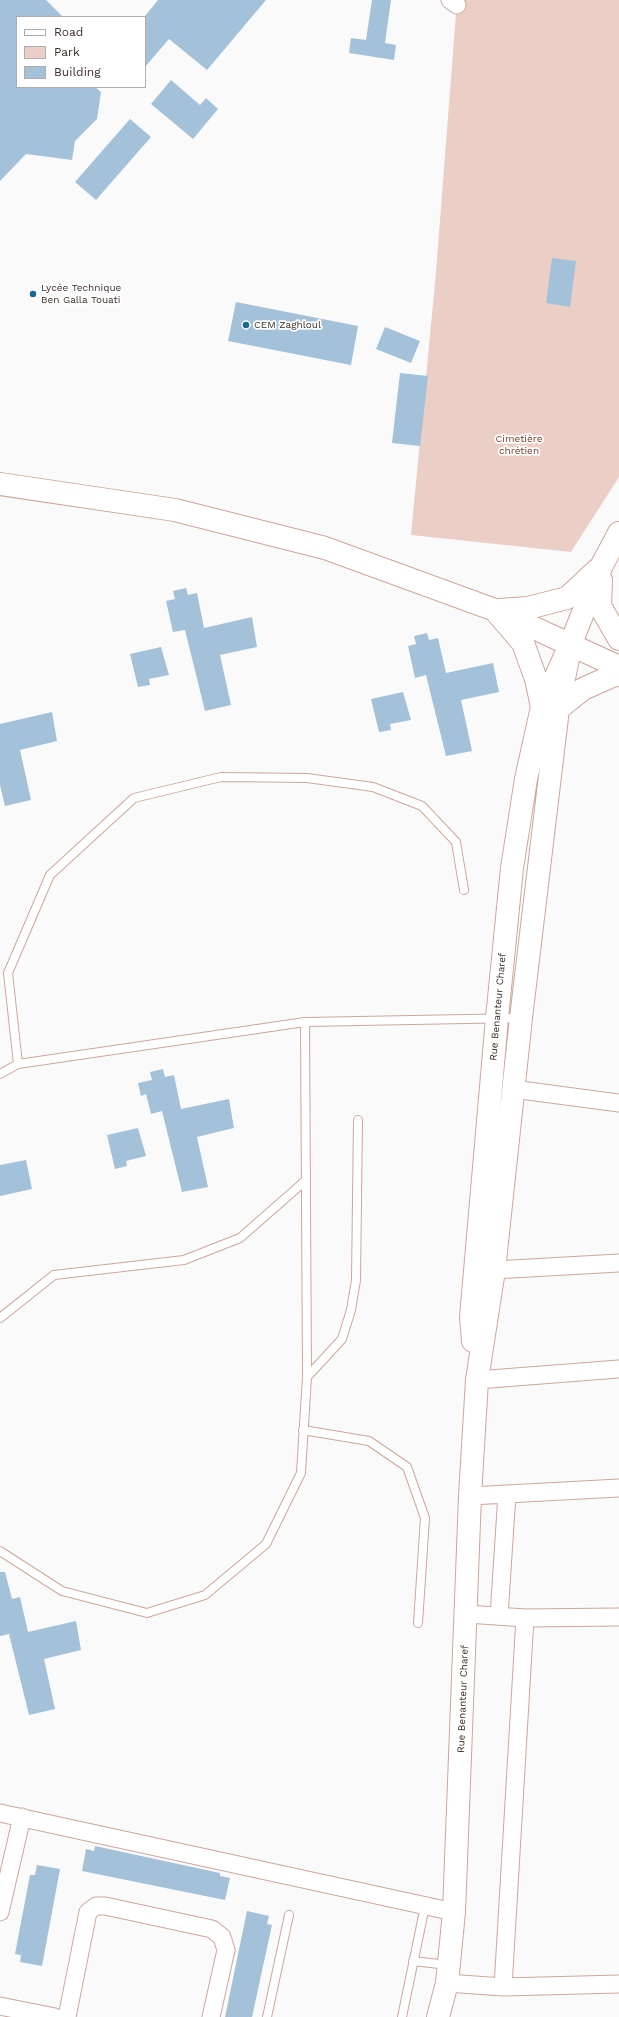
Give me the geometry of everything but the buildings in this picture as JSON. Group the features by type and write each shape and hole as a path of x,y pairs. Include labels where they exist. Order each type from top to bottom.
{"main road":[{"path":"0,484 175,510 325,548 495,610 619,666"},
{"name":"Rue Benanteur Charef","path":"477,1380 471,1317 497,1018 512,868 526,779 571,644 602,564 619,533"},
{"path":"495,610 528,608 567,598 602,564"},
{"path":"602,564 600,606 619,639"},
{"path":"495,610 523,644 536,679 550,708 583,689 612,676 619,675"},
{"path":"571,644 619,654"},
{"name":"Rue Benanteur Charef","path":"438,2017 448,1974 454,1912 467,1614 470,1496 477,1380 494,1270 521,1018 550,708"}],"street":[{"path":"513,1090 619,1103"},
{"path":"494,1270 619,1264"},
{"path":"477,1380 619,1369"},
{"path":"470,1496 619,1488"},
{"path":"499,1616 507,1494"},
{"path":"467,1614 526,1618 619,1618"},
{"path":"503,1987 526,1618"},
{"path":"0,1813 454,1912"},
{"path":"0,1912 22,1818"},
{"path":"68,2017 88,1912 96,1906 105,1906 212,1929 222,1937 226,1950 211,2017"},
{"path":"448,1974 503,1987 619,1984"},
{"path":"0,2006 54,2017"}],"lane":[{"path":"18,1064 8,974 50,875 134,798 221,777 307,778 373,787 422,806 456,842 464,890"},
{"path":"0,1074 18,1064 305,1022 521,1018"},
{"path":"0,1551 62,1591 147,1613 205,1595 266,1544 301,1473 307,1377 305,1022"},
{"path":"307,1377 342,1339 351,1310 356,1280 358,1120"},
{"path":"0,1318 54,1275 184,1260 240,1238 305,1181"},
{"path":"303,1430 369,1441 407,1467 425,1518 418,1622"},
{"path":"402,2017 425,1906"},
{"path":"267,2017 289,1915"},
{"path":"414,1961 448,1974"}],"green space":[{"name":"Cimetière chrétien","path":"457,0 619,0 619,477 571,552 411,535 436,272"}],"place":[{"name":"Lycée Technique Ben Galla Touati","path":"33,294"},
{"name":"CEM Zaghloul","path":"246,325"}]}
